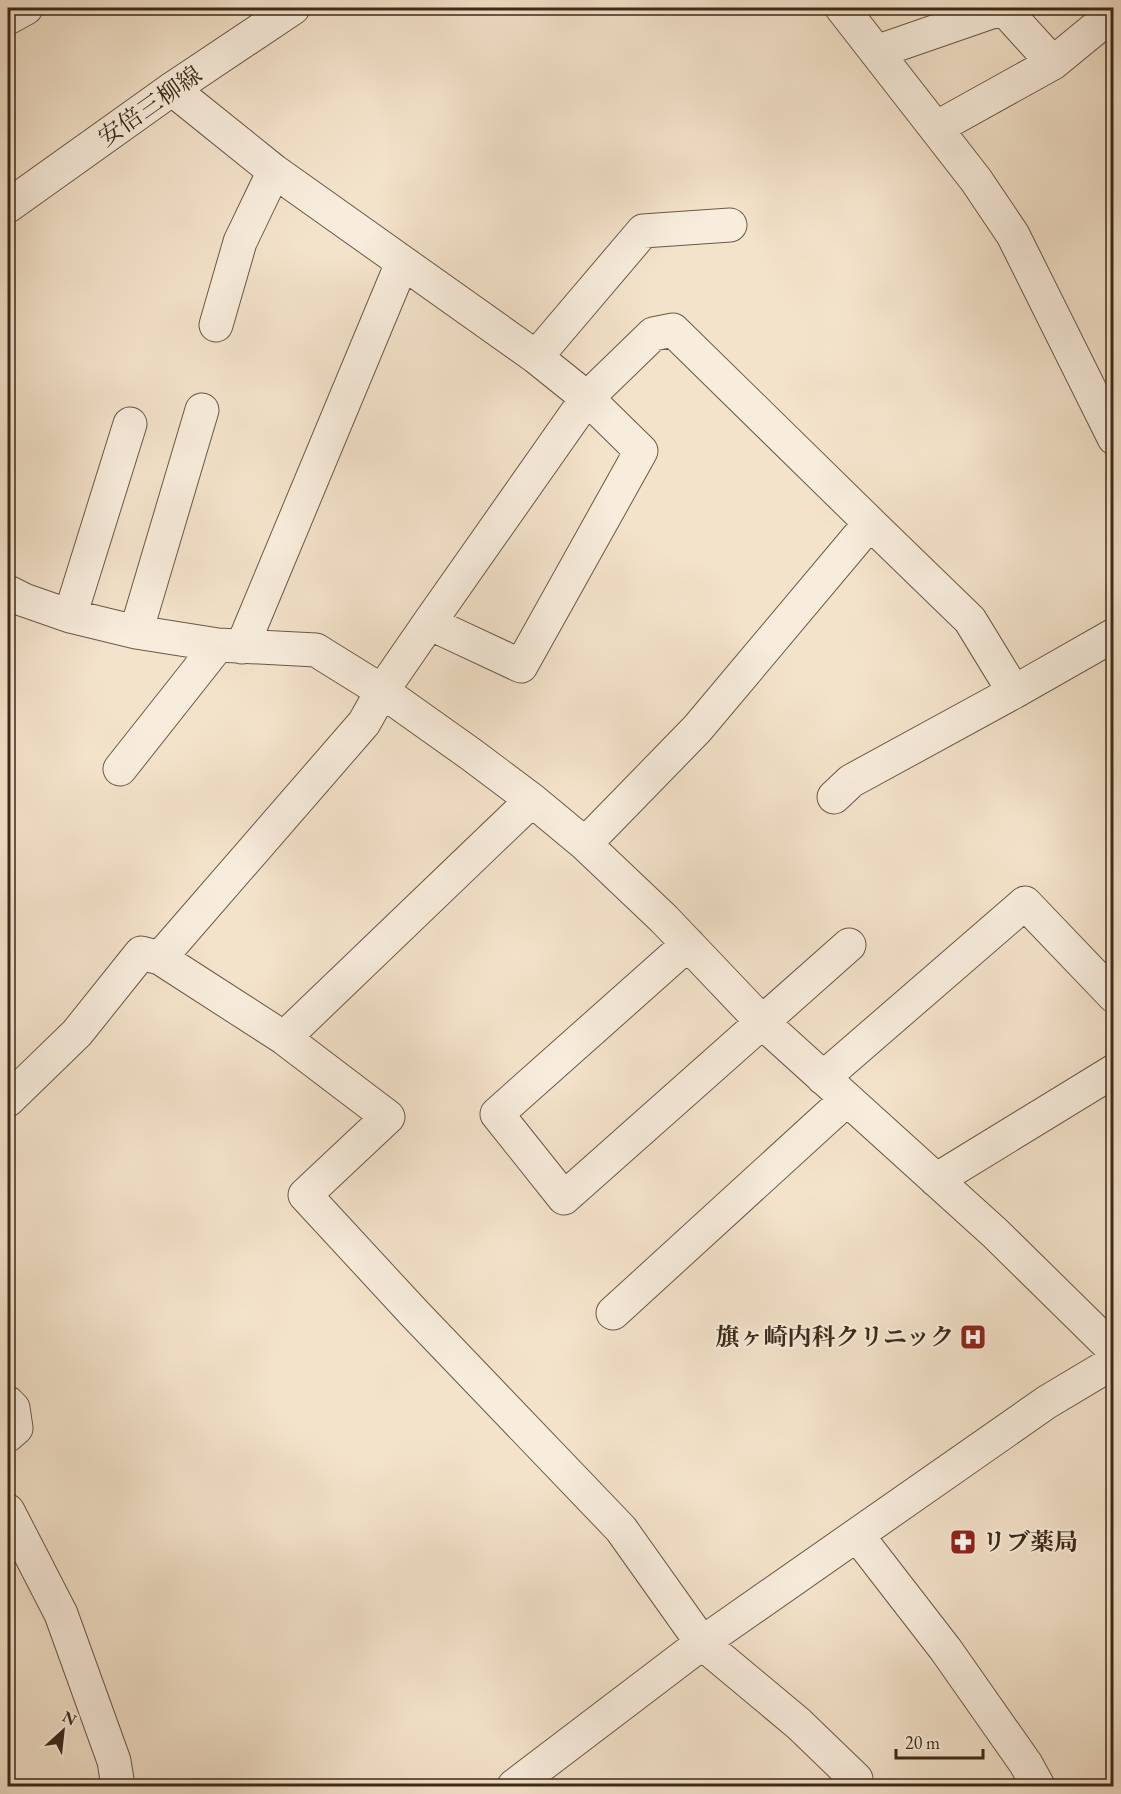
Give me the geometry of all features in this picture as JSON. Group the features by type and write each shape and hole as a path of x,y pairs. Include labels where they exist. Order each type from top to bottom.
{"street":[{"path":"8,18 26,8"},
{"name":"安倍三柳線","path":"8,206 172,89 293,8"},
{"path":"842,8 976,180 1013,235 1113,438"},
{"path":"876,52 1003,8 1053,63"},
{"path":"936,128 1053,63 1113,13"},
{"path":"172,89 274,171 536,357 587,398 641,451 521,666 429,622"},
{"path":"216,325 240,242 274,171"},
{"path":"536,357 643,231 730,225"},
{"path":"120,769 230,646 402,263"},
{"path":"160,958 364,723 382,691 429,622 587,398 653,334 673,330 969,620 1014,692"},
{"path":"136,632 202,410"},
{"path":"70,616 130,424"},
{"path":"585,844 696,729 870,523"},
{"path":"8,592 70,616 136,632 230,646 316,650 382,691 532,800 585,844 664,919 763,1023 995,1233 1113,1350"},
{"path":"834,797 851,781 1113,635"},
{"path":"284,1038 532,800"},
{"path":"823,1078 1025,903 1113,996"},
{"path":"688,944 498,1114 564,1198 849,945"},
{"path":"8,1100 77,1034 141,953 160,958 284,1038 388,1117 305,1195 415,1314 621,1529 702,1643 799,1724 856,1779"},
{"path":"936,1180 1113,1071"},
{"path":"613,1313 846,1100"},
{"path":"514,1786 702,1643 1047,1402 1113,1362"},
{"path":"8,1403 13,1408 16,1428 8,1435"},
{"path":"8,1511 61,1614 114,1761 118,1786"},
{"path":"856,1535 946,1650 1026,1764 1038,1786"}],"place":[{"name":"旗ヶ崎内科クリニック","path":"973,1337"},
{"name":"リブ薬局","path":"963,1542"}]}
